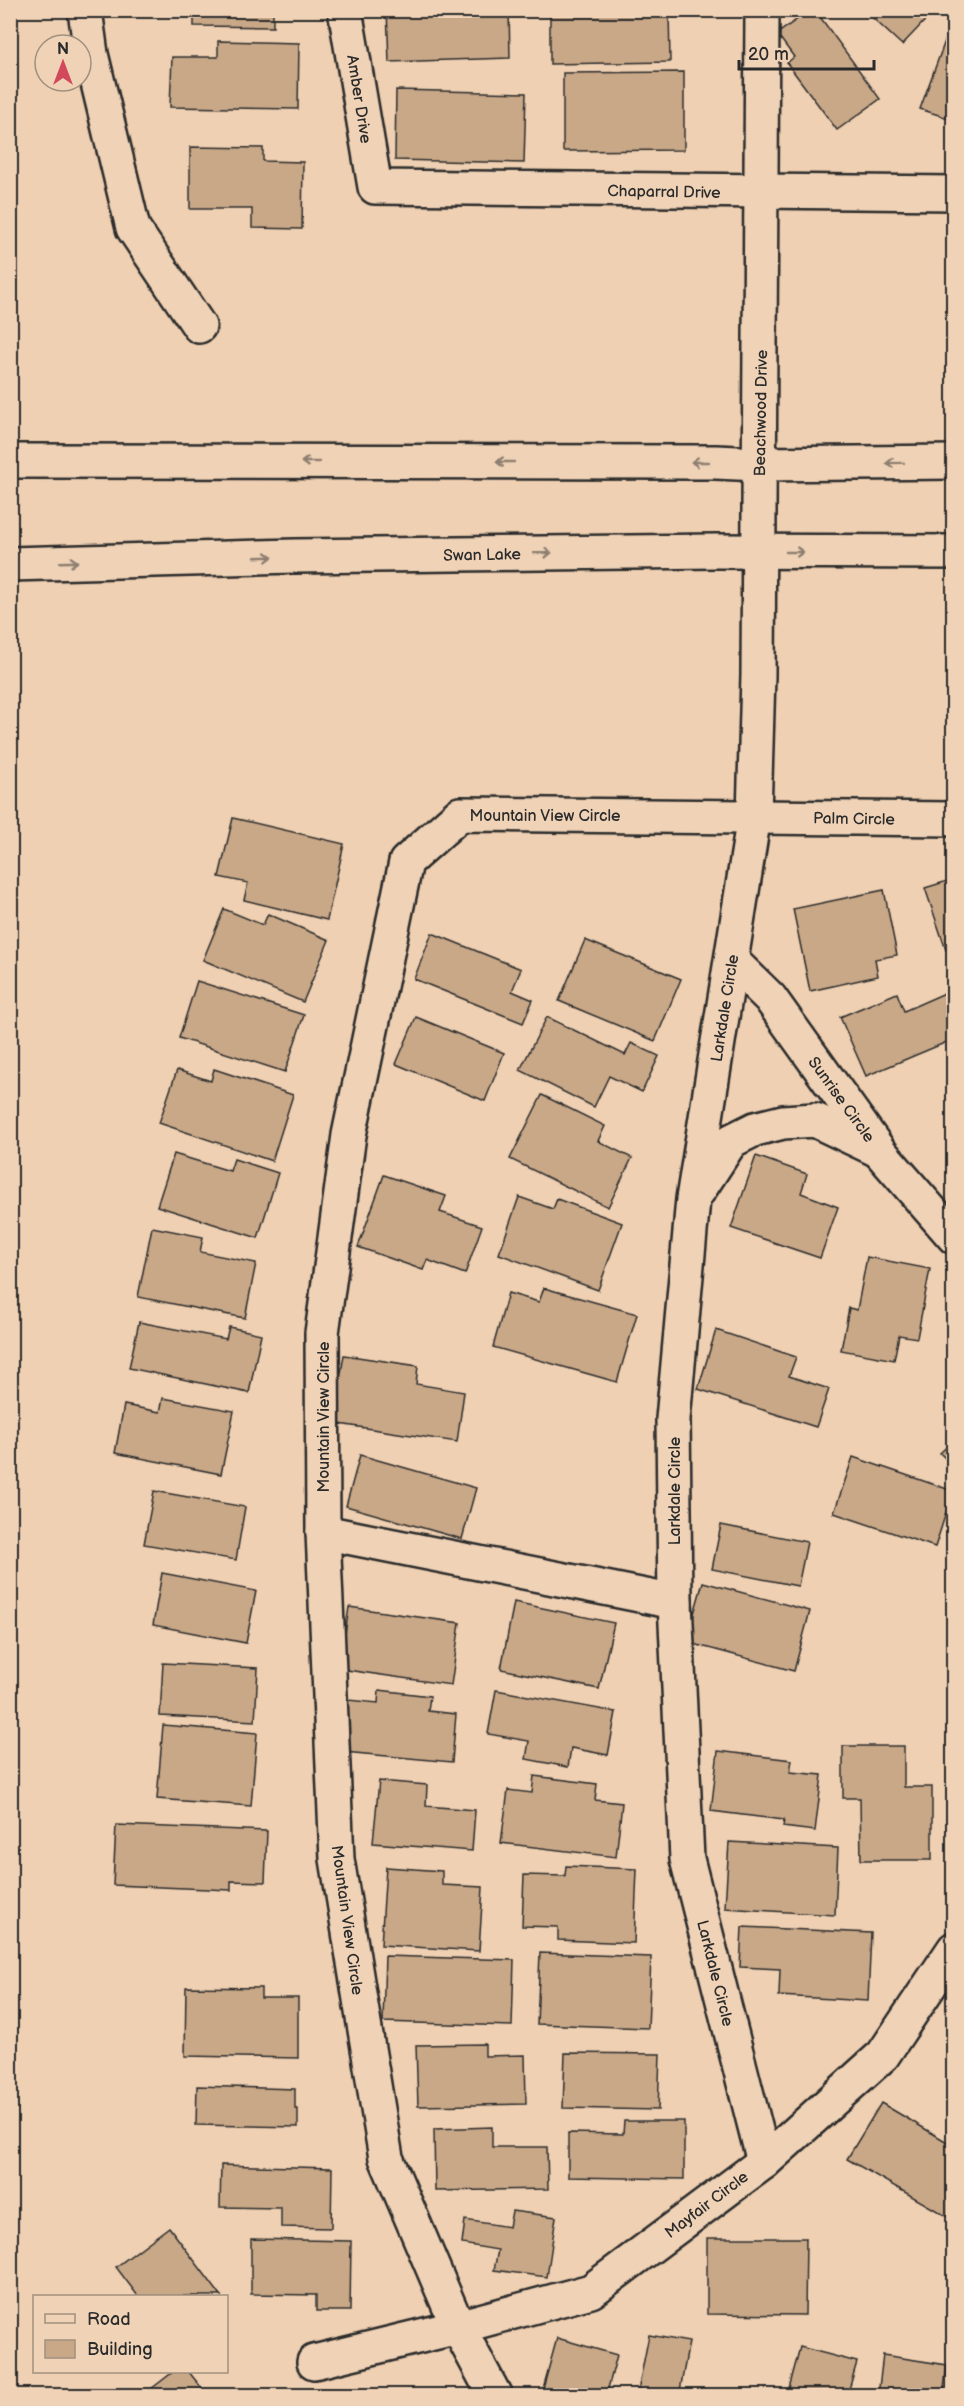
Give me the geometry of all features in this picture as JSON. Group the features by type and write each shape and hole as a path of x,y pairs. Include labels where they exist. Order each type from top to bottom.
{"street":[{"path":"85,10 92,54 133,228 199,326"},
{"name":"Amber Drive","path":"345,10 375,187"},
{"name":"Beachwood Drive","path":"754,816 758,675 762,10"},
{"name":"Chaparral Drive","path":"375,187 954,193"},
{"path":"10,461 716,462 759,464 954,462"},
{"name":"Swan Lake","path":"10,564 295,556 716,551 954,552"},
{"name":"Mountain View Circle","path":"458,2327 386,2158 337,1859 323,1532 322,1333 349,1135 406,862 460,814 754,816"},
{"name":"Palm Circle","path":"754,816 954,819"},
{"name":"Larkdale Circle","path":"754,816 693,1198 673,1419 675,1602 687,1859 764,2162"},
{"name":"Sunrise Circle","path":"732,962 770,998 880,1152 954,1237"},
{"path":"693,1198 731,1141 755,1129 783,1122 815,1120 880,1152"},
{"path":"323,1532 675,1602"},
{"name":"Mayfair Circle","path":"314,2362 458,2327 591,2290 764,2162 883,2055 954,1949"},
{"path":"458,2327 495,2396"}],"building":[{"path":"194,10 273,10 273,27 194,26"},
{"path":"387,10 509,10 510,58 389,62"},
{"path":"550,10 669,10 670,62 550,64"},
{"path":"810,10 815,10 880,99 837,130 787,63 794,57 777,34"},
{"path":"864,10 935,10 902,45"},
{"path":"218,41 299,43 298,109 170,107 172,57 218,57"},
{"path":"945,41 954,44 954,120 920,109"},
{"path":"684,72 684,150 563,151 563,73"},
{"path":"396,90 526,93 524,163 395,160"},
{"path":"190,147 263,148 263,161 303,162 302,229 252,228 252,209 190,209"},
{"path":"233,818 344,844 327,920 244,900 248,883 219,877"},
{"path":"954,879 954,947 946,950 925,888"},
{"path":"884,890 897,955 875,959 878,976 810,991 793,909"},
{"path":"224,909 263,925 268,914 329,940 303,1002 203,960"},
{"path":"432,933 521,969 512,991 533,1000 523,1023 414,979"},
{"path":"585,940 681,979 655,1041 559,1001"},
{"path":"197,981 304,1015 285,1072 179,1038"},
{"path":"947,992 954,1008 954,1039 866,1076 840,1017 897,993 904,1011"},
{"path":"416,1017 504,1053 485,1101 396,1064"},
{"path":"547,1017 625,1055 631,1043 659,1056 642,1092 609,1076 594,1107 520,1070"},
{"path":"214,1069 293,1095 272,1161 159,1123 177,1070 211,1081"},
{"path":"542,1095 605,1126 598,1141 632,1158 608,1207 510,1159"},
{"path":"174,1154 230,1171 234,1159 278,1173 258,1238 157,1206"},
{"path":"756,1156 807,1174 801,1193 838,1207 820,1258 731,1228"},
{"path":"384,1175 446,1196 440,1212 482,1226 465,1274 427,1260 423,1270 358,1247"},
{"path":"519,1197 553,1209 557,1199 622,1223 598,1290 499,1254"},
{"path":"152,1227 203,1237 200,1252 256,1263 245,1318 138,1297"},
{"path":"867,1257 930,1269 917,1338 899,1335 894,1360 841,1350 849,1308 857,1310"},
{"path":"544,1288 637,1314 617,1382 493,1347 508,1293 539,1302"},
{"path":"139,1322 226,1339 229,1327 261,1334 249,1393 129,1368"},
{"path":"716,1330 796,1357 789,1376 829,1389 816,1427 698,1389"},
{"path":"344,1355 418,1366 416,1384 464,1392 457,1442 333,1423"},
{"path":"163,1398 234,1411 221,1474 115,1453 124,1405 160,1412"},
{"path":"954,1440 954,1467 940,1453"},
{"path":"360,1455 476,1488 462,1539 346,1506"},
{"path":"853,1457 953,1491 935,1547 834,1513"},
{"path":"154,1491 245,1507 236,1560 144,1544"},
{"path":"721,1525 807,1542 798,1586 712,1569"},
{"path":"162,1573 256,1591 246,1643 153,1625"},
{"path":"703,1582 810,1611 794,1671 686,1642"},
{"path":"514,1602 614,1623 599,1689 501,1669"},
{"path":"349,1607 460,1623 451,1685 340,1669"},
{"path":"163,1663 258,1668 255,1721 160,1716"},
{"path":"379,1690 430,1696 428,1711 456,1714 452,1762 344,1752 348,1700 378,1703"},
{"path":"496,1690 616,1712 608,1755 571,1748 568,1767 526,1759 529,1741 488,1734"},
{"path":"163,1725 257,1733 251,1806 157,1799"},
{"path":"843,1746 904,1746 904,1787 932,1787 932,1860 861,1860 860,1798 843,1798"},
{"path":"718,1751 792,1760 790,1772 822,1775 815,1831 783,1827 784,1820 711,1811"},
{"path":"534,1776 597,1784 595,1800 622,1803 616,1857 501,1843 508,1790 532,1793"},
{"path":"379,1781 427,1785 426,1806 475,1810 472,1851 373,1843"},
{"path":"116,1825 267,1831 265,1882 231,1881 231,1890 113,1885"},
{"path":"729,1842 838,1848 835,1915 725,1908"},
{"path":"566,1866 637,1869 634,1943 558,1940 558,1927 522,1926 524,1875 565,1876"},
{"path":"386,1867 442,1871 442,1885 483,1887 479,1951 381,1945"},
{"path":"742,1927 871,1933 868,2001 779,1996 780,1969 740,1967"},
{"path":"540,1953 651,1957 648,2028 537,2024"},
{"path":"385,1956 514,1960 512,2026 383,2022"},
{"path":"186,1987 261,1988 261,1998 298,1998 298,2058 185,2056"},
{"path":"485,2044 485,2056 525,2055 526,2104 418,2106 416,2045"},
{"path":"565,2053 660,2054 658,2110 563,2108"},
{"path":"197,2086 295,2089 298,2127 196,2125"},
{"path":"881,2103 954,2146 953,2220 847,2159"},
{"path":"624,2121 684,2121 684,2179 568,2177 568,2133 623,2134"},
{"path":"492,2127 492,2147 547,2147 548,2189 435,2191 434,2129"},
{"path":"221,2165 332,2168 331,2228 281,2227 281,2208 220,2207"},
{"path":"512,2211 556,2217 547,2277 494,2270 498,2250 462,2244 465,2220 509,2227"},
{"path":"169,2227 220,2295 137,2295 116,2267"},
{"path":"707,2238 806,2238 805,2315 707,2314"},
{"path":"251,2239 351,2241 350,2311 316,2311 316,2295 251,2294"},
{"path":"649,2335 689,2342 679,2396 637,2396"},
{"path":"557,2338 617,2355 606,2396 541,2396"},
{"path":"800,2347 857,2362 848,2393 857,2396 787,2396"},
{"path":"883,2355 947,2365 943,2396 878,2396"},
{"path":"172,2373 190,2373 208,2396 142,2396"}]}
